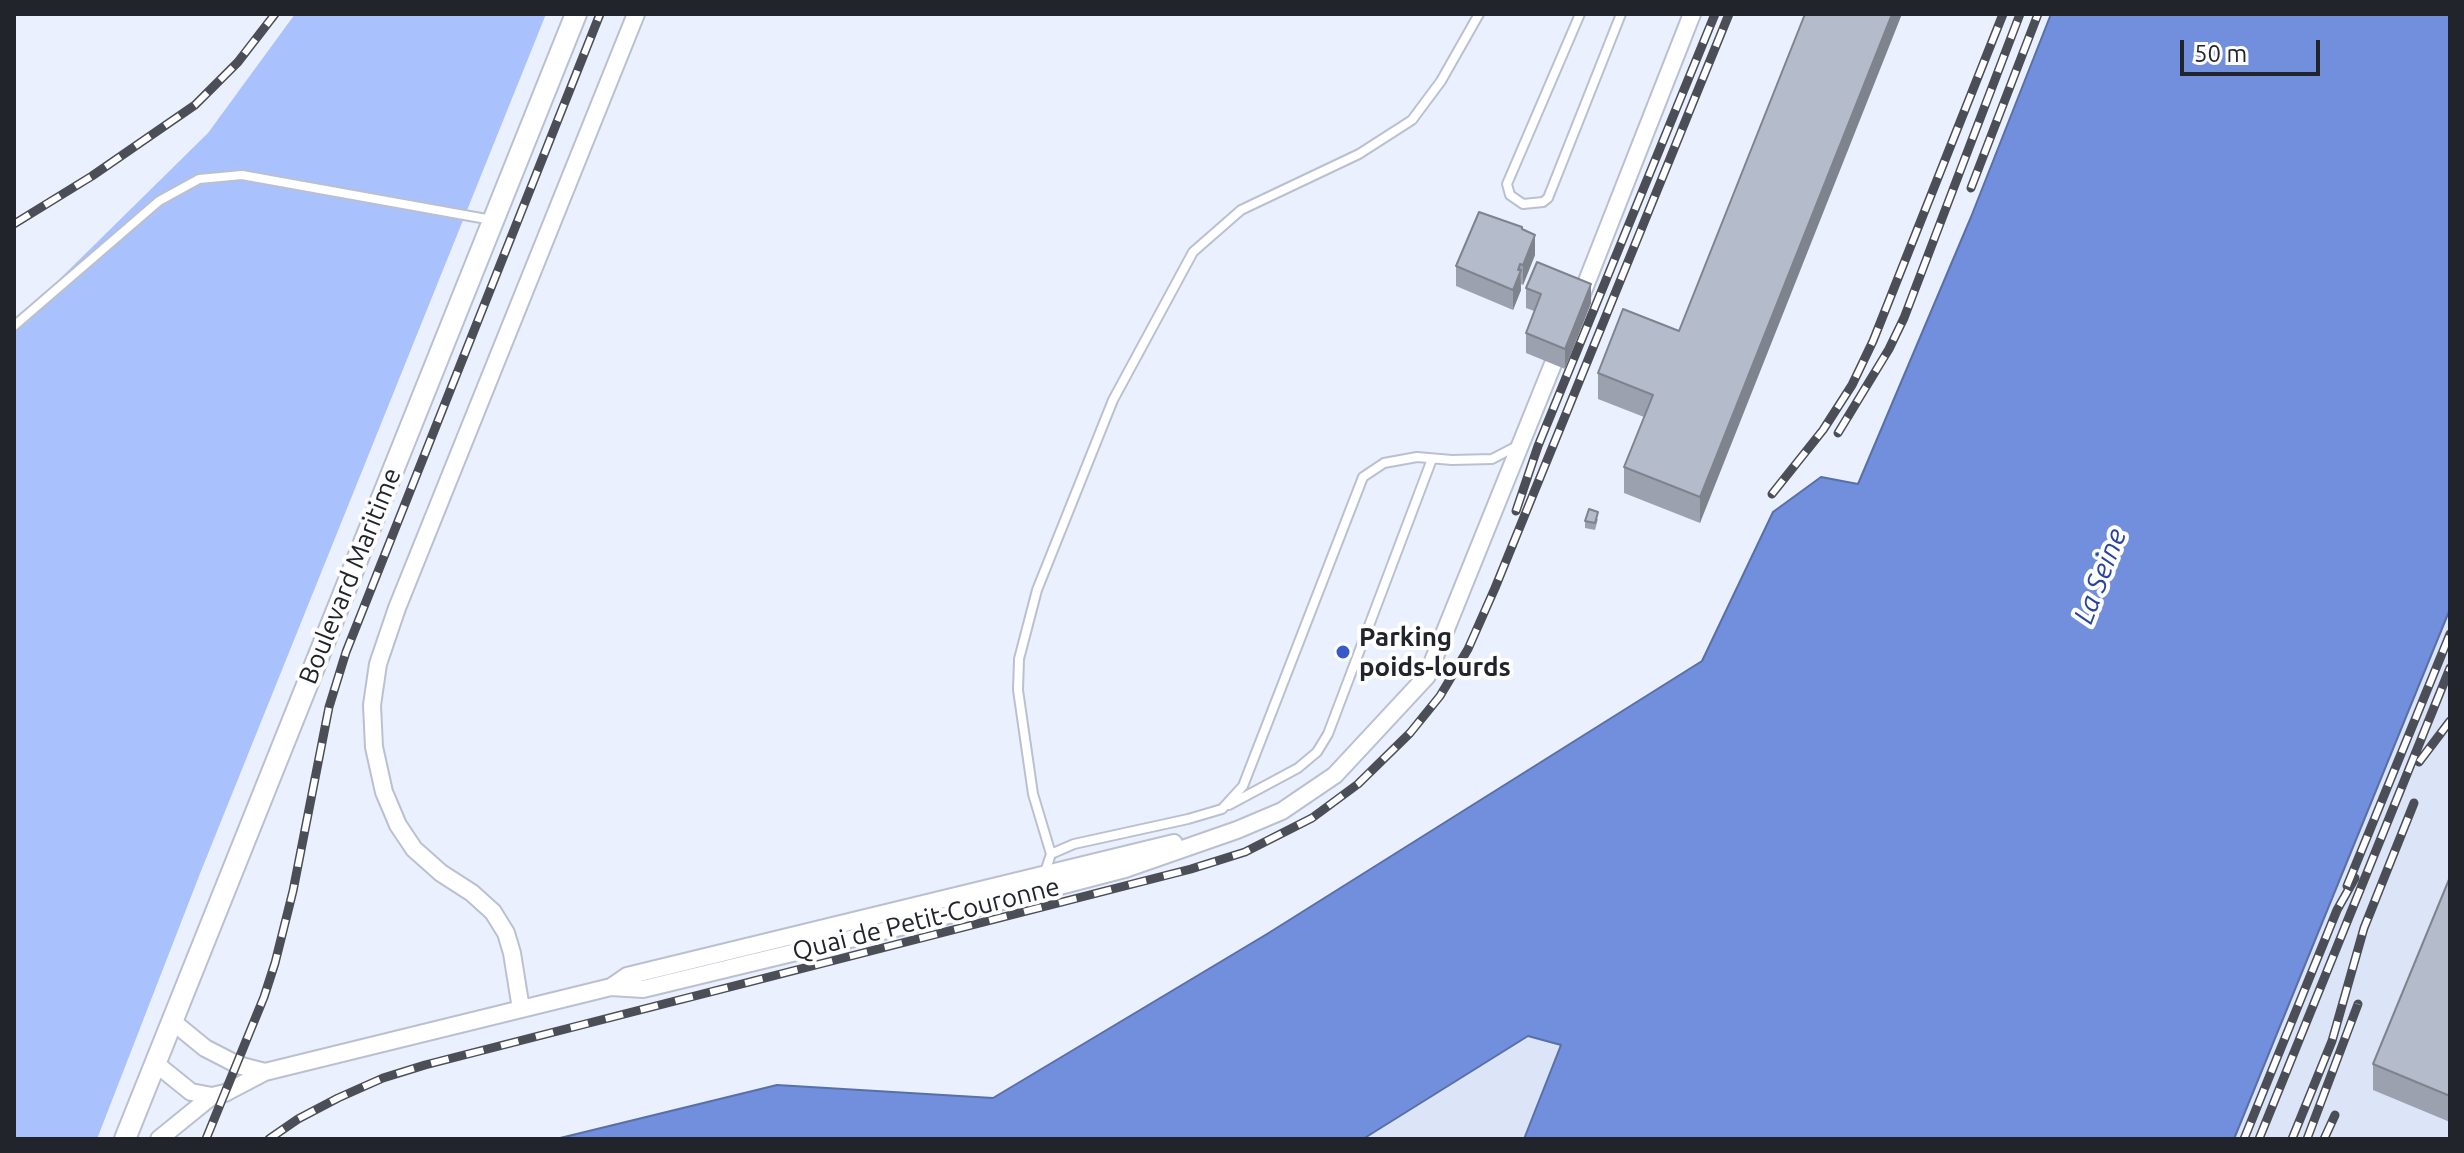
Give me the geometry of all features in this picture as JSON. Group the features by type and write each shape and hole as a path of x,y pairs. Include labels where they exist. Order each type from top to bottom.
{"street":[{"name":"Boulevard Maritime","path":"125,1139 576,14"},
{"path":"521,1009 512,953 506,933 493,912 414,849 398,825 384,792 374,747 372,705 378,664 397,608 636,14"},
{"path":"1580,299 1692,14"},
{"name":"Quai de Petit-Couronne","path":"159,1139 212,1096 225,1093 265,1072 611,987 643,989 933,919 1044,881 1125,869 1282,811 1335,775 1427,676 1553,364"},
{"path":"172,1021 205,1048 238,1065 265,1072"},
{"path":"155,1063 191,1092 212,1096"}],"lane":[{"path":"1044,881 1051,854 1033,794 1018,690 1019,659 1037,590 1113,400 1193,252 1241,210 1359,154 1412,120 1441,81 1479,14"},
{"path":"1580,14 1507,184 1510,195 1523,204 1543,202 1548,198 1621,14"},
{"path":"14,326 159,201 199,179 242,175 493,220"},
{"path":"1222,809 1243,786 1363,477 1384,463 1417,457 1492,459 1522,444"},
{"path":"1051,854 1074,844 1222,809 1298,768 1317,752 1328,734 1432,459"}],"shaded area":[{"path":"295,14 546,14 201,871 97,1139 14,1139 14,324 208,133"},
{"path":"2450,388 2450,1139 2097,1139"},
{"path":"1528,1036 1561,1045 1524,1139 1363,1139"}],"water":[{"name":"La Seine","path":"2051,14 2450,14 2450,609 2234,1139 1524,1139 1561,1045 1528,1036 1363,1139 556,1139 777,1085 993,1098 1267,934 1702,661 1773,512 1821,477 1858,484 1971,217"}],"building":[{"path":"1805,14 1892,14 1700,497 1624,467 1653,395 1598,373 1623,309 1679,331"},
{"path":"1479,212 1522,227 1535,235 1523,265 1520,264 1518,270 1521,270 1513,290 1456,266"},
{"path":"1537,262 1591,284 1565,349 1526,333 1541,294 1526,288"},
{"path":"1589,509 1598,512 1595,523 1585,521"},
{"path":"2450,877 2450,1096 2373,1064"}],"railway":[{"path":"14,224 92,176 195,105 238,62 275,14"},
{"path":"206,1139 275,963 293,891 329,707 346,652 600,14"},
{"path":"1516,511 1538,446 1715,14"},
{"path":"269,1139 338,1098 383,1078 425,1065 1191,869 1245,852 1312,818 1358,784 1410,733 1440,696 1468,649 1729,14"},
{"path":"1772,494 1823,430 1852,385 1873,341 2003,14"},
{"path":"1838,433 1889,349 1904,318 2020,14"},
{"path":"1971,188 2038,14"},
{"path":"2347,886 2450,634"},
{"path":"2259,1139 2450,668"},
{"path":"2419,762 2450,721"},
{"path":"2292,1139 2332,1041 2364,928 2414,803"},
{"path":"2244,1139 2337,910 2355,878"},
{"path":"2307,1139 2358,1004"},
{"path":"2324,1139 2335,1115"}],"place":[{"name":"Parking poids-lourds","path":"1343,652"}]}
